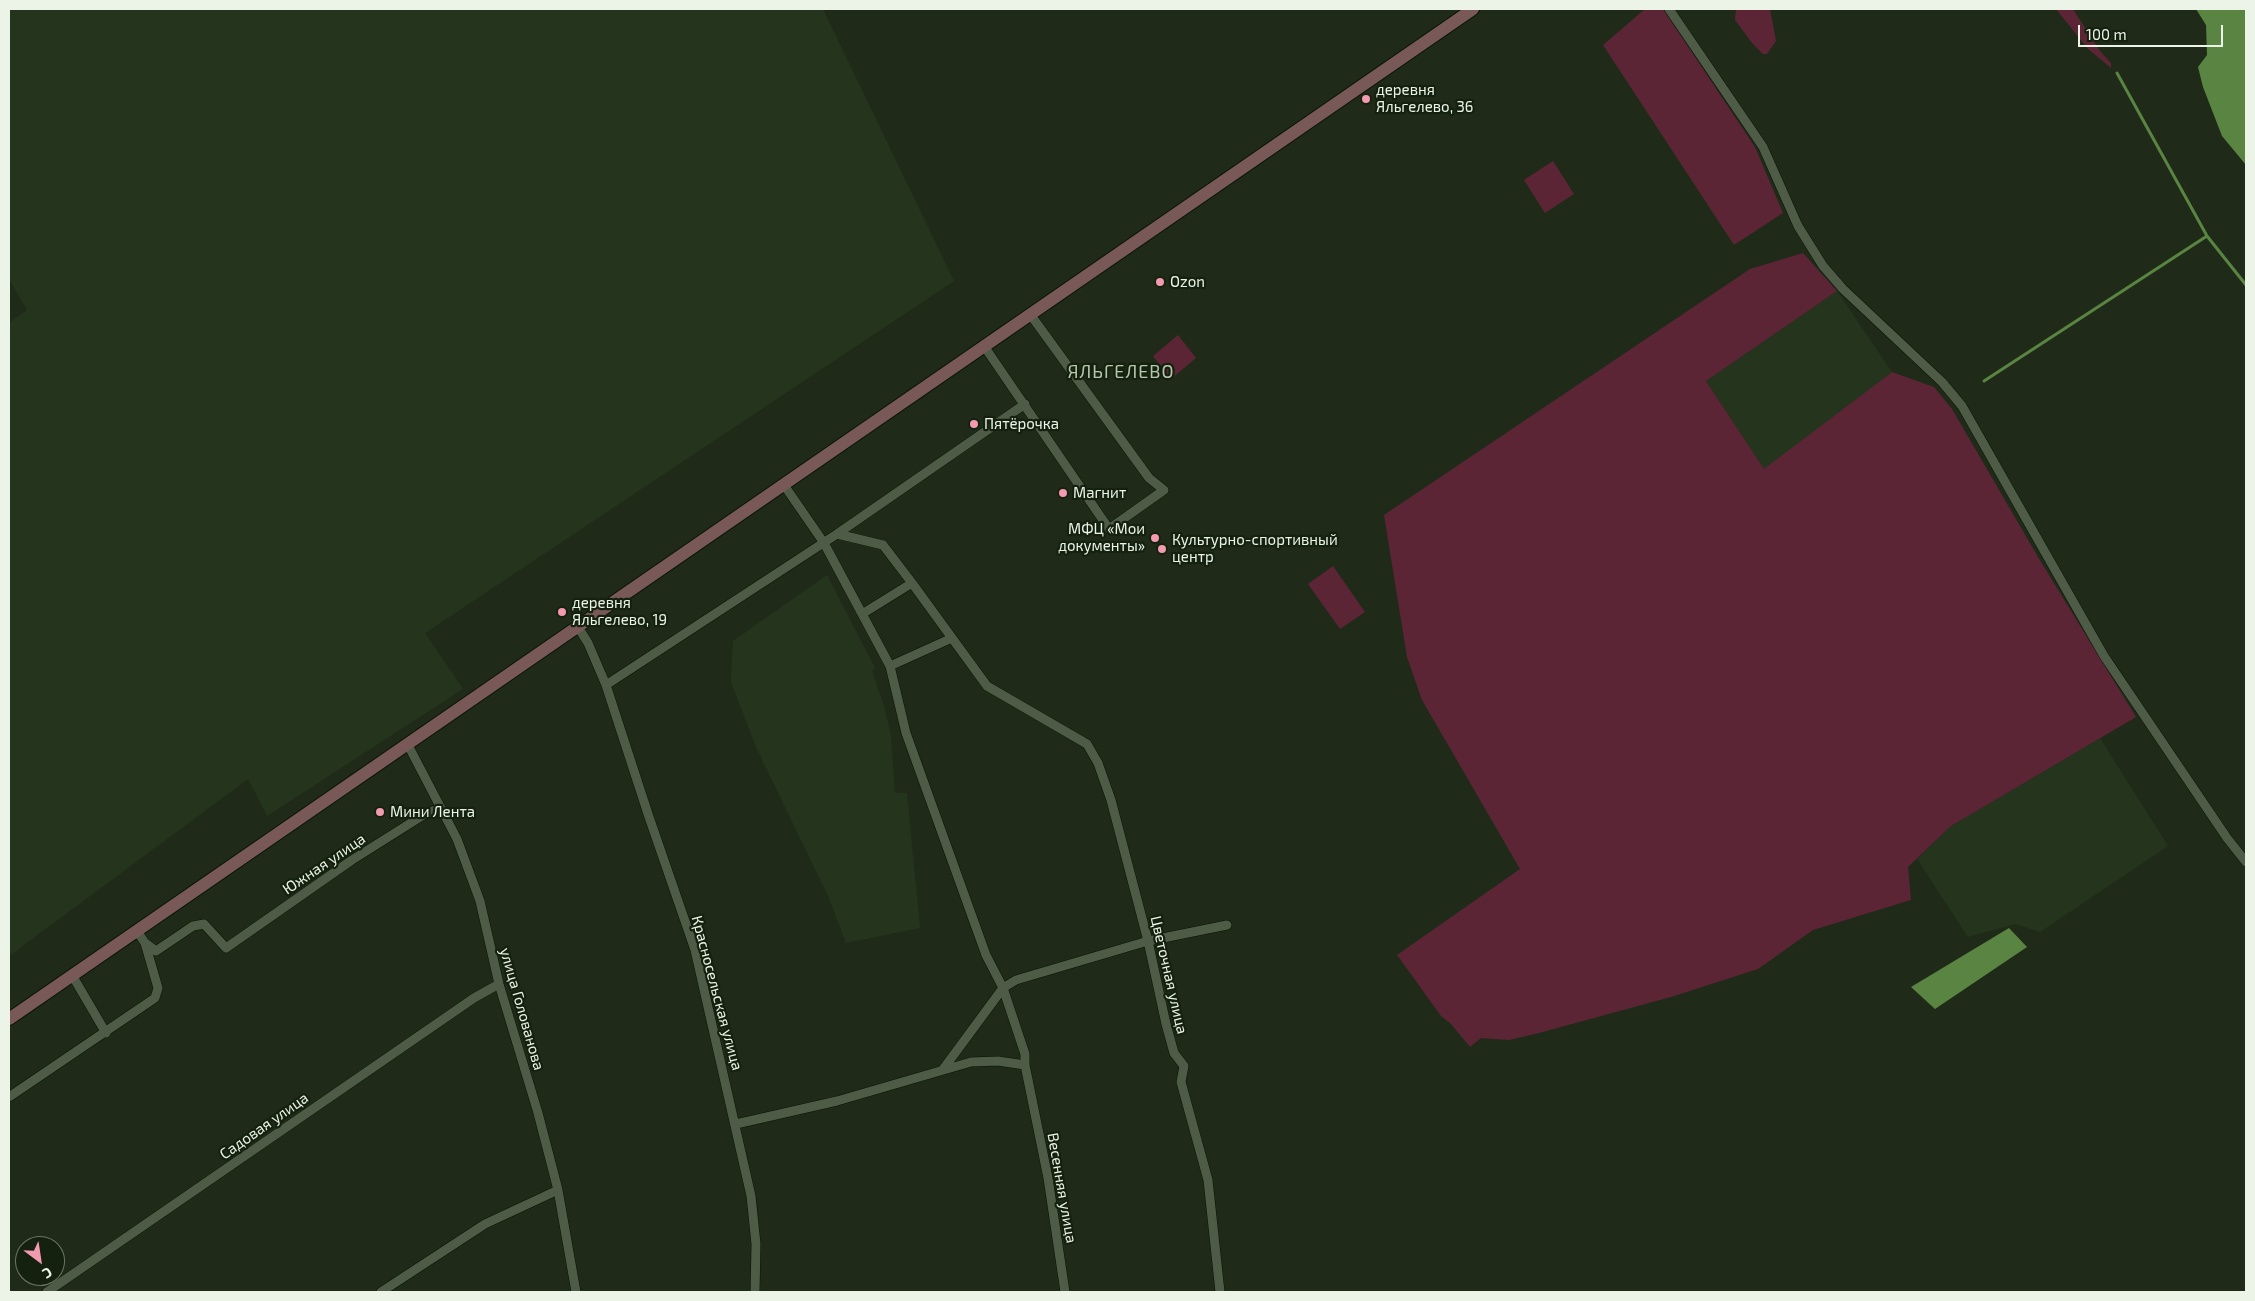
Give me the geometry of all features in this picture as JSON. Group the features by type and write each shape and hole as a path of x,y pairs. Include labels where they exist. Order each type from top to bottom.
{"main road":[{"path":"9,1019 1473,9"}],"street":[{"path":"1669,9 1764,147 1798,226 1823,266 1843,289 1942,382 1962,406 2104,656 2227,838 2246,862"},
{"path":"984,346 1109,529 1164,490 1150,478 1030,314"},
{"path":"606,685 824,543 1025,404"},
{"name":"Весенняя улица","path":"784,485 824,543 890,666 906,733 986,955 1003,988 1025,1054 1025,1064 1048,1178 1065,1292"},
{"name":"Цветочная улица","path":"837,534 883,545 987,686 1087,744 1098,763 1148,940 1174,1053 1184,1066 1181,1082 1208,1180 1220,1292"},
{"path":"862,614 912,583"},
{"name":"Красносельская улица","path":"578,628 588,643 606,685 695,950 751,1196 756,1244 755,1292"},
{"path":"890,666 952,638"},
{"name":"улица Голованова","path":"408,745 456,839 480,901 498,984 538,1113 558,1190 576,1292"},
{"name":"Южная улица","path":"145,943 156,951 193,926 204,924 226,948 352,860 425,814 441,808"},
{"path":"943,1069 1003,988 1016,980 1148,940 1227,925"},
{"path":"9,1098 155,998 158,988 145,943 137,931"},
{"path":"72,975 106,1033"},
{"name":"Садовая улица","path":"47,1292 474,998 498,984"},
{"path":"736,1124 837,1101 971,1062 1025,1064"},
{"path":"381,1292 485,1224 558,1190"}],"shaded area":[{"path":"9,9 823,9 954,281 425,633 463,689 267,816 248,779 9,956 9,323 27,310 9,279"},
{"path":"1645,9 1663,9 1755,147 1783,213 1734,245 1603,45"},
{"path":"1736,9 1770,9 1776,41 1767,54 1763,54 1752,43 1735,20"},
{"path":"2056,9 2073,9 2100,51 2111,63 2111,68 2088,49"},
{"path":"2196,9 2246,9 2246,165 2222,136 2203,87 2198,67 2207,55 2206,25"},
{"path":"1553,161 1574,194 1545,213 1524,180"},
{"path":"1803,253 1837,291 1706,381 1764,469 1892,372 1934,387 1952,409 2038,557 2136,717 1951,826 1908,867 1911,900 1813,930 1758,969 1671,997 1539,1033 1509,1040 1481,1038 1470,1047 1451,1024 1441,1016 1397,955 1520,869 1422,700 1407,657 1384,515 1750,269"},
{"path":"1837,291 1892,372 1764,470 1706,381"},
{"path":"1178,335 1196,358 1171,379 1153,356"},
{"path":"1333,566 1365,612 1340,629 1308,584"},
{"path":"827,575 875,668 872,671 891,735 895,793 907,793 920,928 846,943 828,896 756,747 731,682 733,641"},
{"path":"2100,738 2168,846 2040,932 2015,924 1968,937 1917,859 1951,826"},
{"path":"2009,928 2027,947 1935,1009 1911,987"}],"waterway":[{"path":"2117,73 2207,236 2246,285"},
{"path":"1984,381 2207,236"}],"place":[{"name":"деревня Яльгелево, 36","path":"1366,99"},
{"name":"Ozon","path":"1160,282"},
{"name":"Пятёрочка","path":"974,424"},
{"name":"Магнит","path":"1063,493"},
{"name":"МФЦ «Мои документы»","path":"1155,538"},
{"name":"Культурно-спортивный центр","path":"1162,549"},
{"name":"деревня Яльгелево, 19","path":"562,612"},
{"name":"Мини Лента","path":"380,812"}],"district":[{"name":"ЯЛЬГЕЛЕВО","path":"1121,372"}]}
